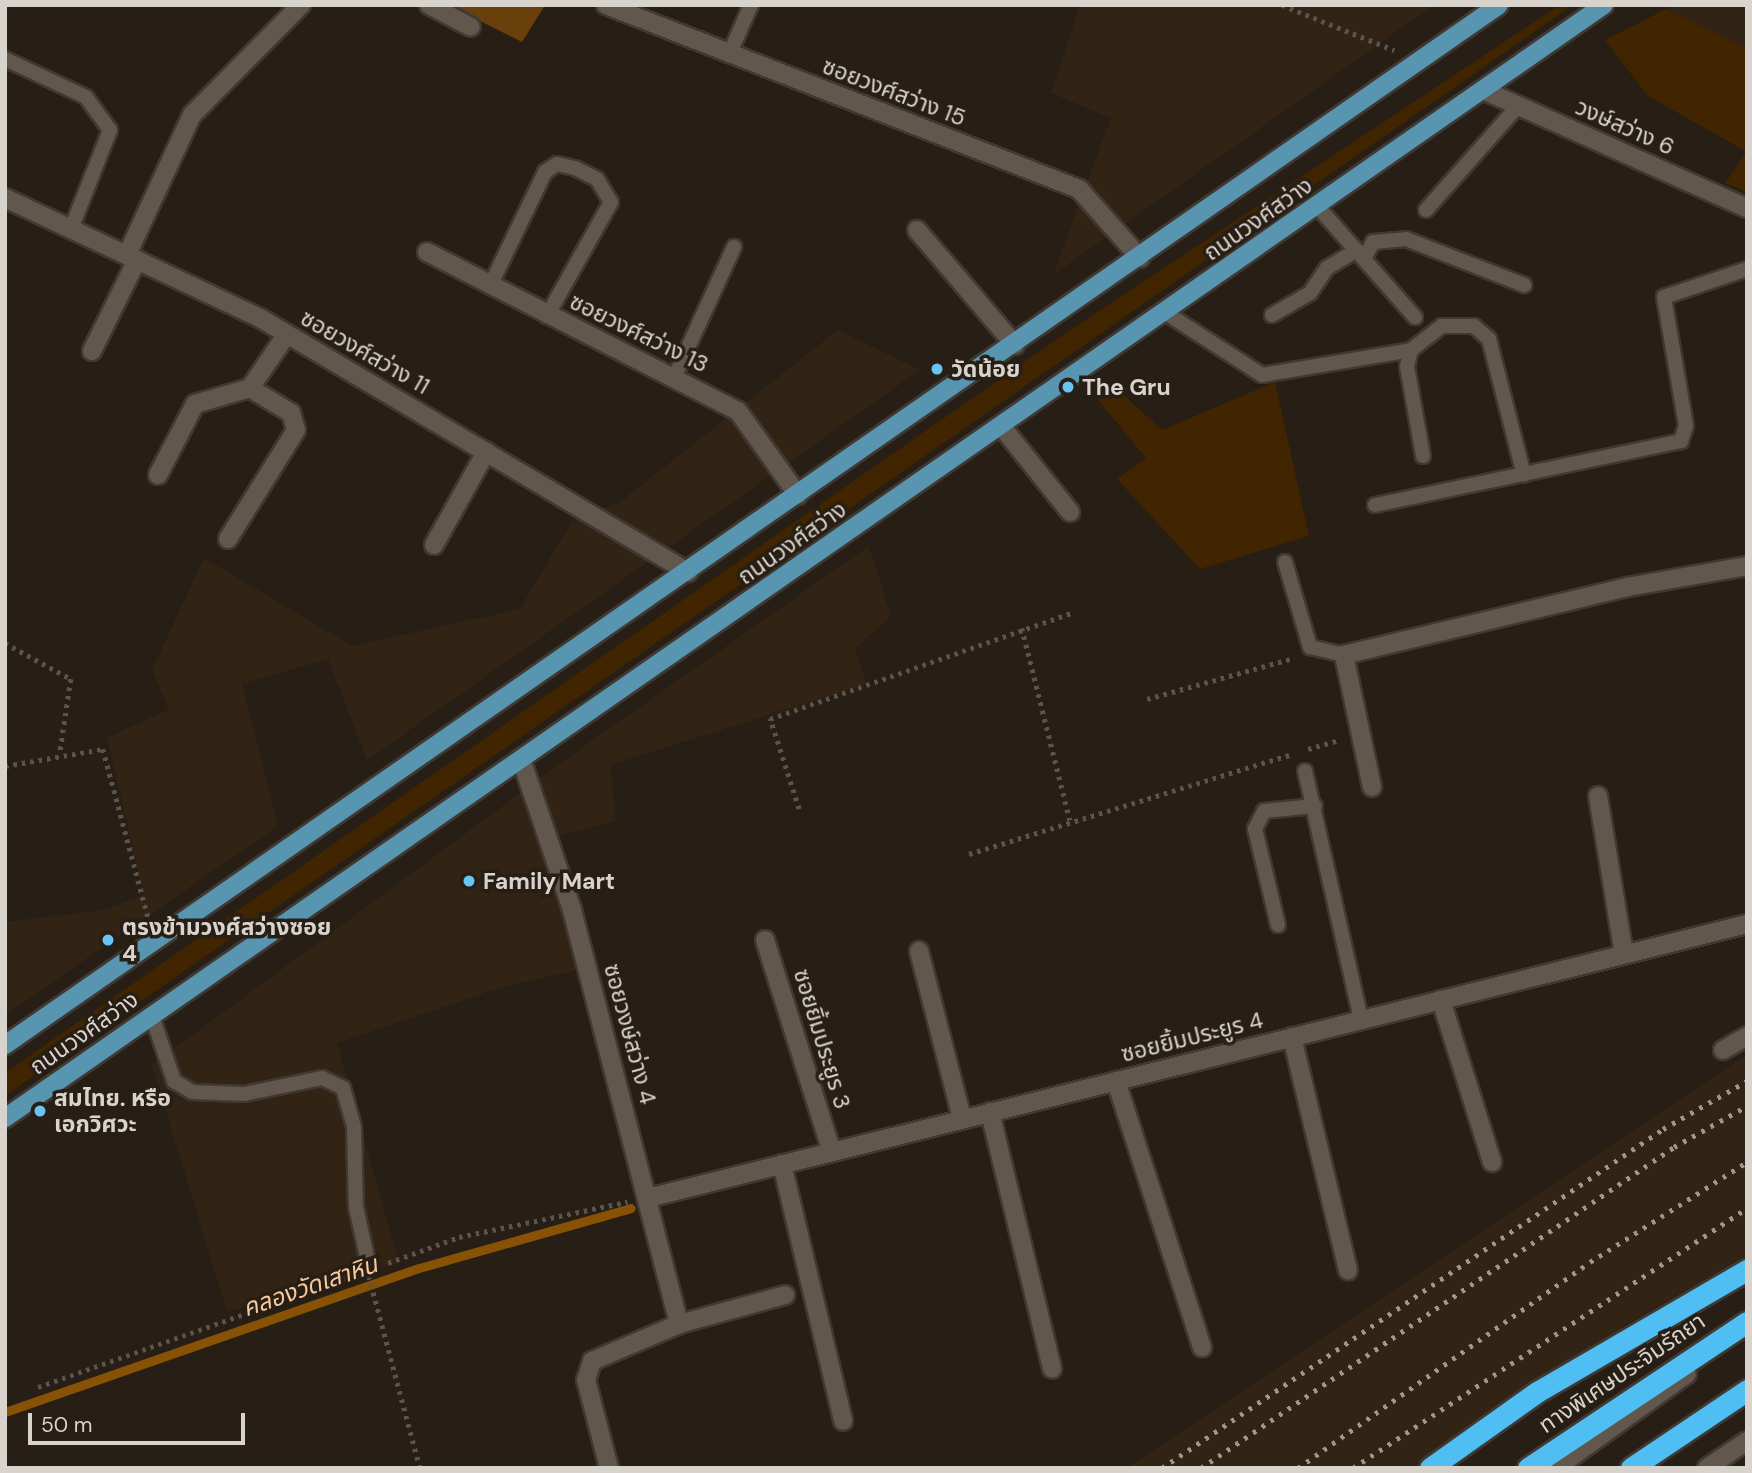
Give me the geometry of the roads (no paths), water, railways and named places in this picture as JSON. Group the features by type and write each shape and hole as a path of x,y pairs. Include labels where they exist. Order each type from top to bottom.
{"highway":[{"path":"1430,1468 1537,1392 1747,1270"},
{"name":"ทางพิเศษประจิมรัถยา","path":"1528,1468 1747,1322"},
{"path":"1631,1468 1747,1390"}],"main road":[{"name":"ถนนวงศ์สว่าง","path":"5,1045 156,937 1140,258 1499,5"},
{"name":"ถนนวงศ์สว่าง","path":"5,1118 1166,313 1604,5"}],"street":[{"path":"92,351 192,115 301,5"},
{"path":"429,5 471,27"},
{"name":"ซอยวงศ์สว่าง 15","path":"606,5 729,55 1080,189 1140,258"},
{"name":"วงษ์สว่าง 6","path":"1483,90 1747,208"},
{"name":"ซอยวงศ์สว่าง 11","path":"5,198 287,334 688,572"},
{"path":"918,230 1015,345"},
{"name":"ซอยวงศ์สว่าง 13","path":"427,252 547,316 675,376 738,411 798,495"},
{"path":"158,475 195,404 250,388 287,334"},
{"path":"228,539 296,430 291,413 250,388"},
{"path":"1002,427 1070,512"},
{"path":"434,545 486,452"},
{"path":"1372,787 1344,655 1627,587 1747,566"},
{"name":"ซอยวงษ์สว่าง 4","path":"521,759 572,910 679,1324"},
{"path":"1598,796 1624,954"},
{"name":"ซอยยิ้มประยูร 4","path":"648,1198 1747,924"},
{"name":"ซอยยิ้มประยูร 3","path":"765,940 832,1152"},
{"path":"919,951 962,1119"},
{"path":"1441,1000 1492,1162"},
{"path":"1723,1050 1747,1036"},
{"path":"1292,1037 1348,1270"},
{"path":"1116,1081 1202,1348"},
{"path":"990,1112 1052,1369"},
{"path":"782,1164 843,1421"},
{"path":"609,1468 586,1380 592,1361 679,1324 785,1295"},
{"path":"1556,1468 1747,1333"},
{"path":"1707,1468 1747,1441"}],"lane":[{"path":"729,55 751,5"},
{"path":"5,59 86,97 110,130 71,229"},
{"path":"1426,210 1518,106"},
{"path":"490,286 545,172 557,163 586,173 609,192 611,202 547,316"},
{"path":"1318,207 1415,317"},
{"path":"1272,315 1310,293 1327,268 1361,254 1373,242 1406,239 1524,285"},
{"path":"675,376 734,247"},
{"path":"1375,505 1681,441 1686,426 1664,297 1747,269"},
{"path":"1166,313 1262,375 1411,350 1442,326 1474,326 1489,339 1524,475"},
{"path":"1411,350 1407,366 1423,456"},
{"path":"1286,562 1310,647 1344,655"},
{"path":"1305,771 1361,1020"},
{"path":"1278,925 1255,829 1264,811 1315,806"},
{"path":"152,1016 174,1081 192,1092 244,1094 322,1078 343,1088 354,1127 356,1207 368,1265"}],"waterway":[{"name":"คลองวัดเสาหิน","path":"5,1412 419,1268 631,1208"}],"railway":[{"path":"1162,1468 1663,1129 1747,1081"},
{"path":"1201,1468 1674,1147 1747,1106"},
{"path":"1298,1468 1590,1262 1747,1162"},
{"path":"1353,1468 1747,1208"}],"place":[{"name":"วัดน้อย","path":"937,369"},
{"name":"The Gru","path":"1068,387"},
{"name":"Family Mart","path":"469,881"},
{"name":"ตรงข้ามวงศ์สว่างซอย 4","path":"108,940"},
{"name":"สมไทย. หรือ เอกวิศวะ","path":"40,1111"}]}
